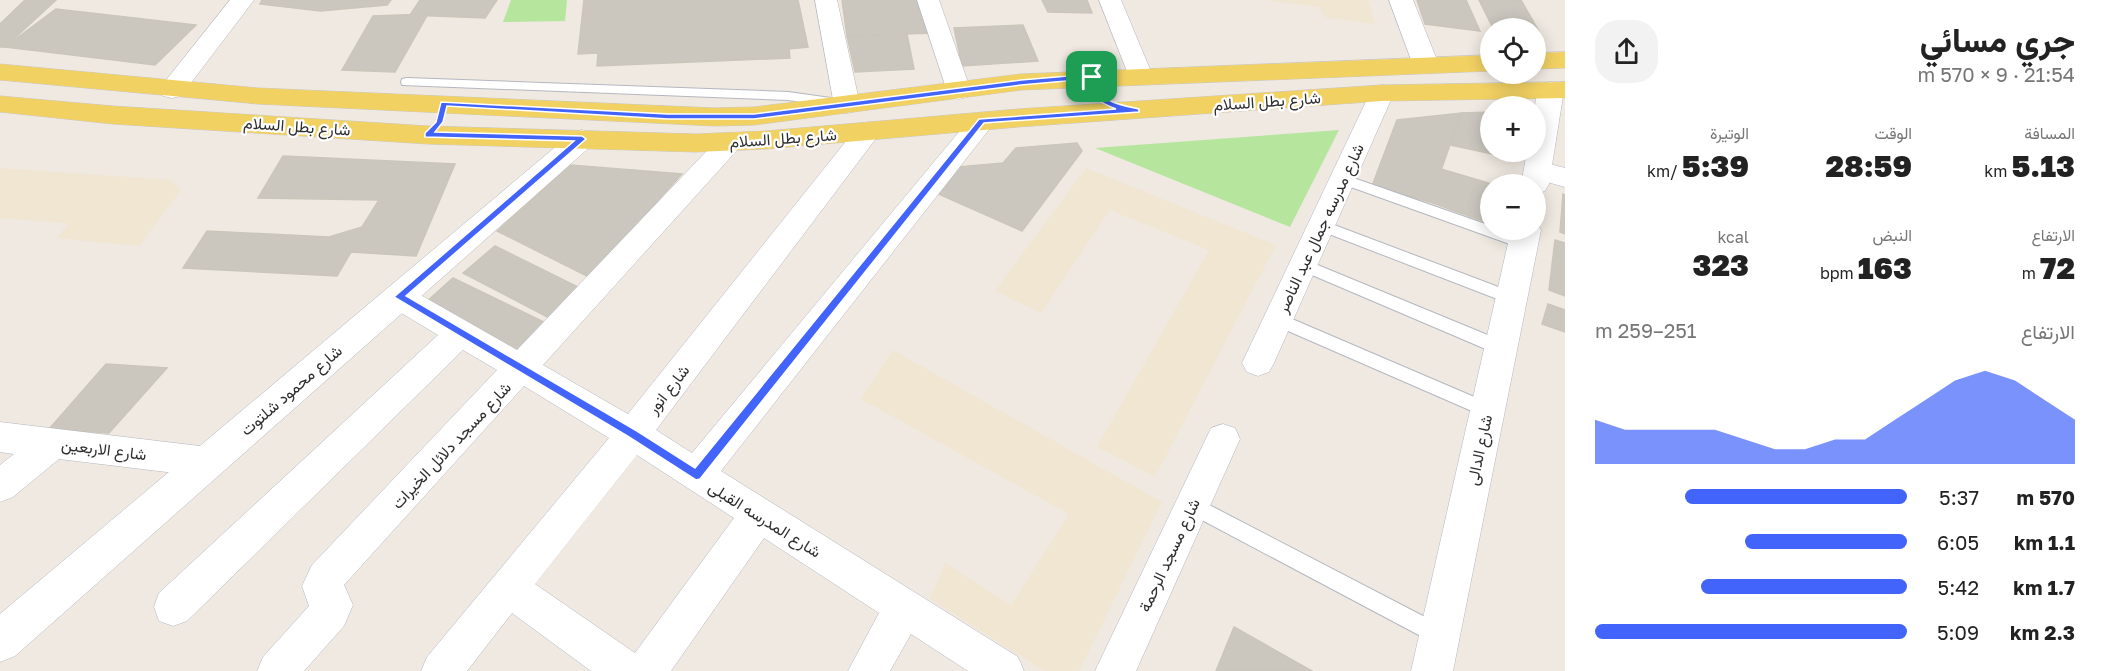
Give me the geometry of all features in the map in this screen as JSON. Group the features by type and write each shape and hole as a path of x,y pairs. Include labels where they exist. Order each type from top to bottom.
{"main road":[{"path":"1546,61 1565,60"},
{"name":"شارع بطل السلام","path":"0,72 172,90 258,96 449,94 485,105 715,117 754,116 1021,82 1092,77 1480,63"},
{"path":"1092,77 1091,86 1096,95 1107,103 1137,111"},
{"path":"1021,82 1035,85 1051,95 1061,107 1063,116"},
{"name":"شارع بطل السلام","path":"0,104 113,115 428,135 730,142 982,121 1382,93 1558,90"},
{"path":"428,135 440,122 449,94"},
{"path":"478,137 473,132 473,118 485,105"}],"street":[{"path":"172,90 242,0"},
{"path":"826,0 847,105"},
{"path":"928,0 959,91"},
{"path":"1110,0 1140,74"},
{"path":"1401,0 1425,65"},
{"path":"1538,174 1558,90"},
{"name":"شارع مدرسه جمال عبد الناصر","path":"1258,363 1382,93"},
{"path":"696,475 982,121"},
{"name":"شارع انور","path":"441,671 633,434 868,131"},
{"name":"شارع محمود شلتوت","path":"0,641 582,139"},
{"name":"شارع مسجد دلائل الخيرات","path":"277,671 334,605 331,599 323,593 321,586 325,578 522,369 730,142"},
{"path":"1546,177 1565,178"},
{"name":"شارع الدالى","path":"1432,671 1523,240"},
{"name":"شارع المدرسه القبلى","path":"399,297 633,434 1004,671"},
{"path":"173,607 460,333"},
{"name":"شارع الاربعين","path":"0,437 208,462"},
{"name":"شارع مسجد الرحمة","path":"1115,671 1222,439"},
{"path":"0,486 52,443"},
{"path":"647,671 759,514"},
{"path":"509,588 625,671"},
{"path":"868,671 904,607"}],"lane":[{"path":"407,82 449,94 788,96 847,105"},
{"path":"1342,179 1480,222"},
{"path":"1321,225 1511,298"},
{"path":"1303,265 1501,348"},
{"path":"1278,320 1487,410"},
{"path":"1192,505 1439,635"}],"shaded area":[{"path":"1267,0 1368,0 1375,24 1324,17 1319,7"},
{"path":"0,168 171,180 181,190 139,246 57,238 69,223 0,218"},
{"path":"1086,168 1276,245 1155,477 1097,447 1209,250 1110,210 1041,313 995,291"},
{"path":"893,350 1162,502 1079,671 1044,671 930,599 945,563 1011,605 1069,514 861,399"}],"green space":[{"path":"511,0 567,0 565,21 503,22"},
{"path":"1339,130 1290,227 1095,148"}],"building":[{"path":"25,0 56,0 5,47 0,47 0,24"},
{"path":"262,0 391,0 387,5 320,11 260,4"},
{"path":"420,0 497,0 485,18 410,15"},
{"path":"584,0 798,0 808,47 789,49 790,58 597,66 598,53 578,54"},
{"path":"842,0 923,0 933,33 847,36"},
{"path":"1042,0 1087,0 1092,13 1048,12"},
{"path":"1417,0 1466,0 1480,31 1425,24"},
{"path":"1479,0 1521,0 1531,18 1488,18"},
{"path":"56,9 196,25 155,65 5,47"},
{"path":"428,14 395,72 342,70 373,16"},
{"path":"1023,25 1038,61 962,66 954,28"},
{"path":"907,34 914,69 855,72 847,36"},
{"path":"1480,112 1480,151 1450,145 1461,113"},
{"path":"1461,113 1430,202 1372,186 1397,120"},
{"path":"1077,143 1082,151 1022,231 934,192 958,167 1003,163 1016,148"},
{"path":"283,156 455,164 416,256 351,252 337,276 183,268 207,231 329,237 362,227 379,200 258,198"},
{"path":"570,165 682,174 589,277 497,231"},
{"path":"1441,169 1480,180 1480,220 1430,202"},
{"path":"1563,194 1565,195 1565,234 1560,232"},
{"path":"1555,240 1565,243 1565,296 1549,290"},
{"path":"495,246 586,291 557,322 463,273"},
{"path":"453,278 552,326 527,356 424,304"},
{"path":"1548,304 1565,310 1565,332 1542,324"},
{"path":"106,364 167,368 109,433 49,429"},
{"path":"1234,627 1312,671 1216,671"}],"route":[{"path":"1092,77 1091,86 1096,95 1107,103 1137,111 982,121 696,475 633,434 399,297 582,139 428,135 440,122 444,104 668,117 754,116 1021,82 1092,77"}]}
